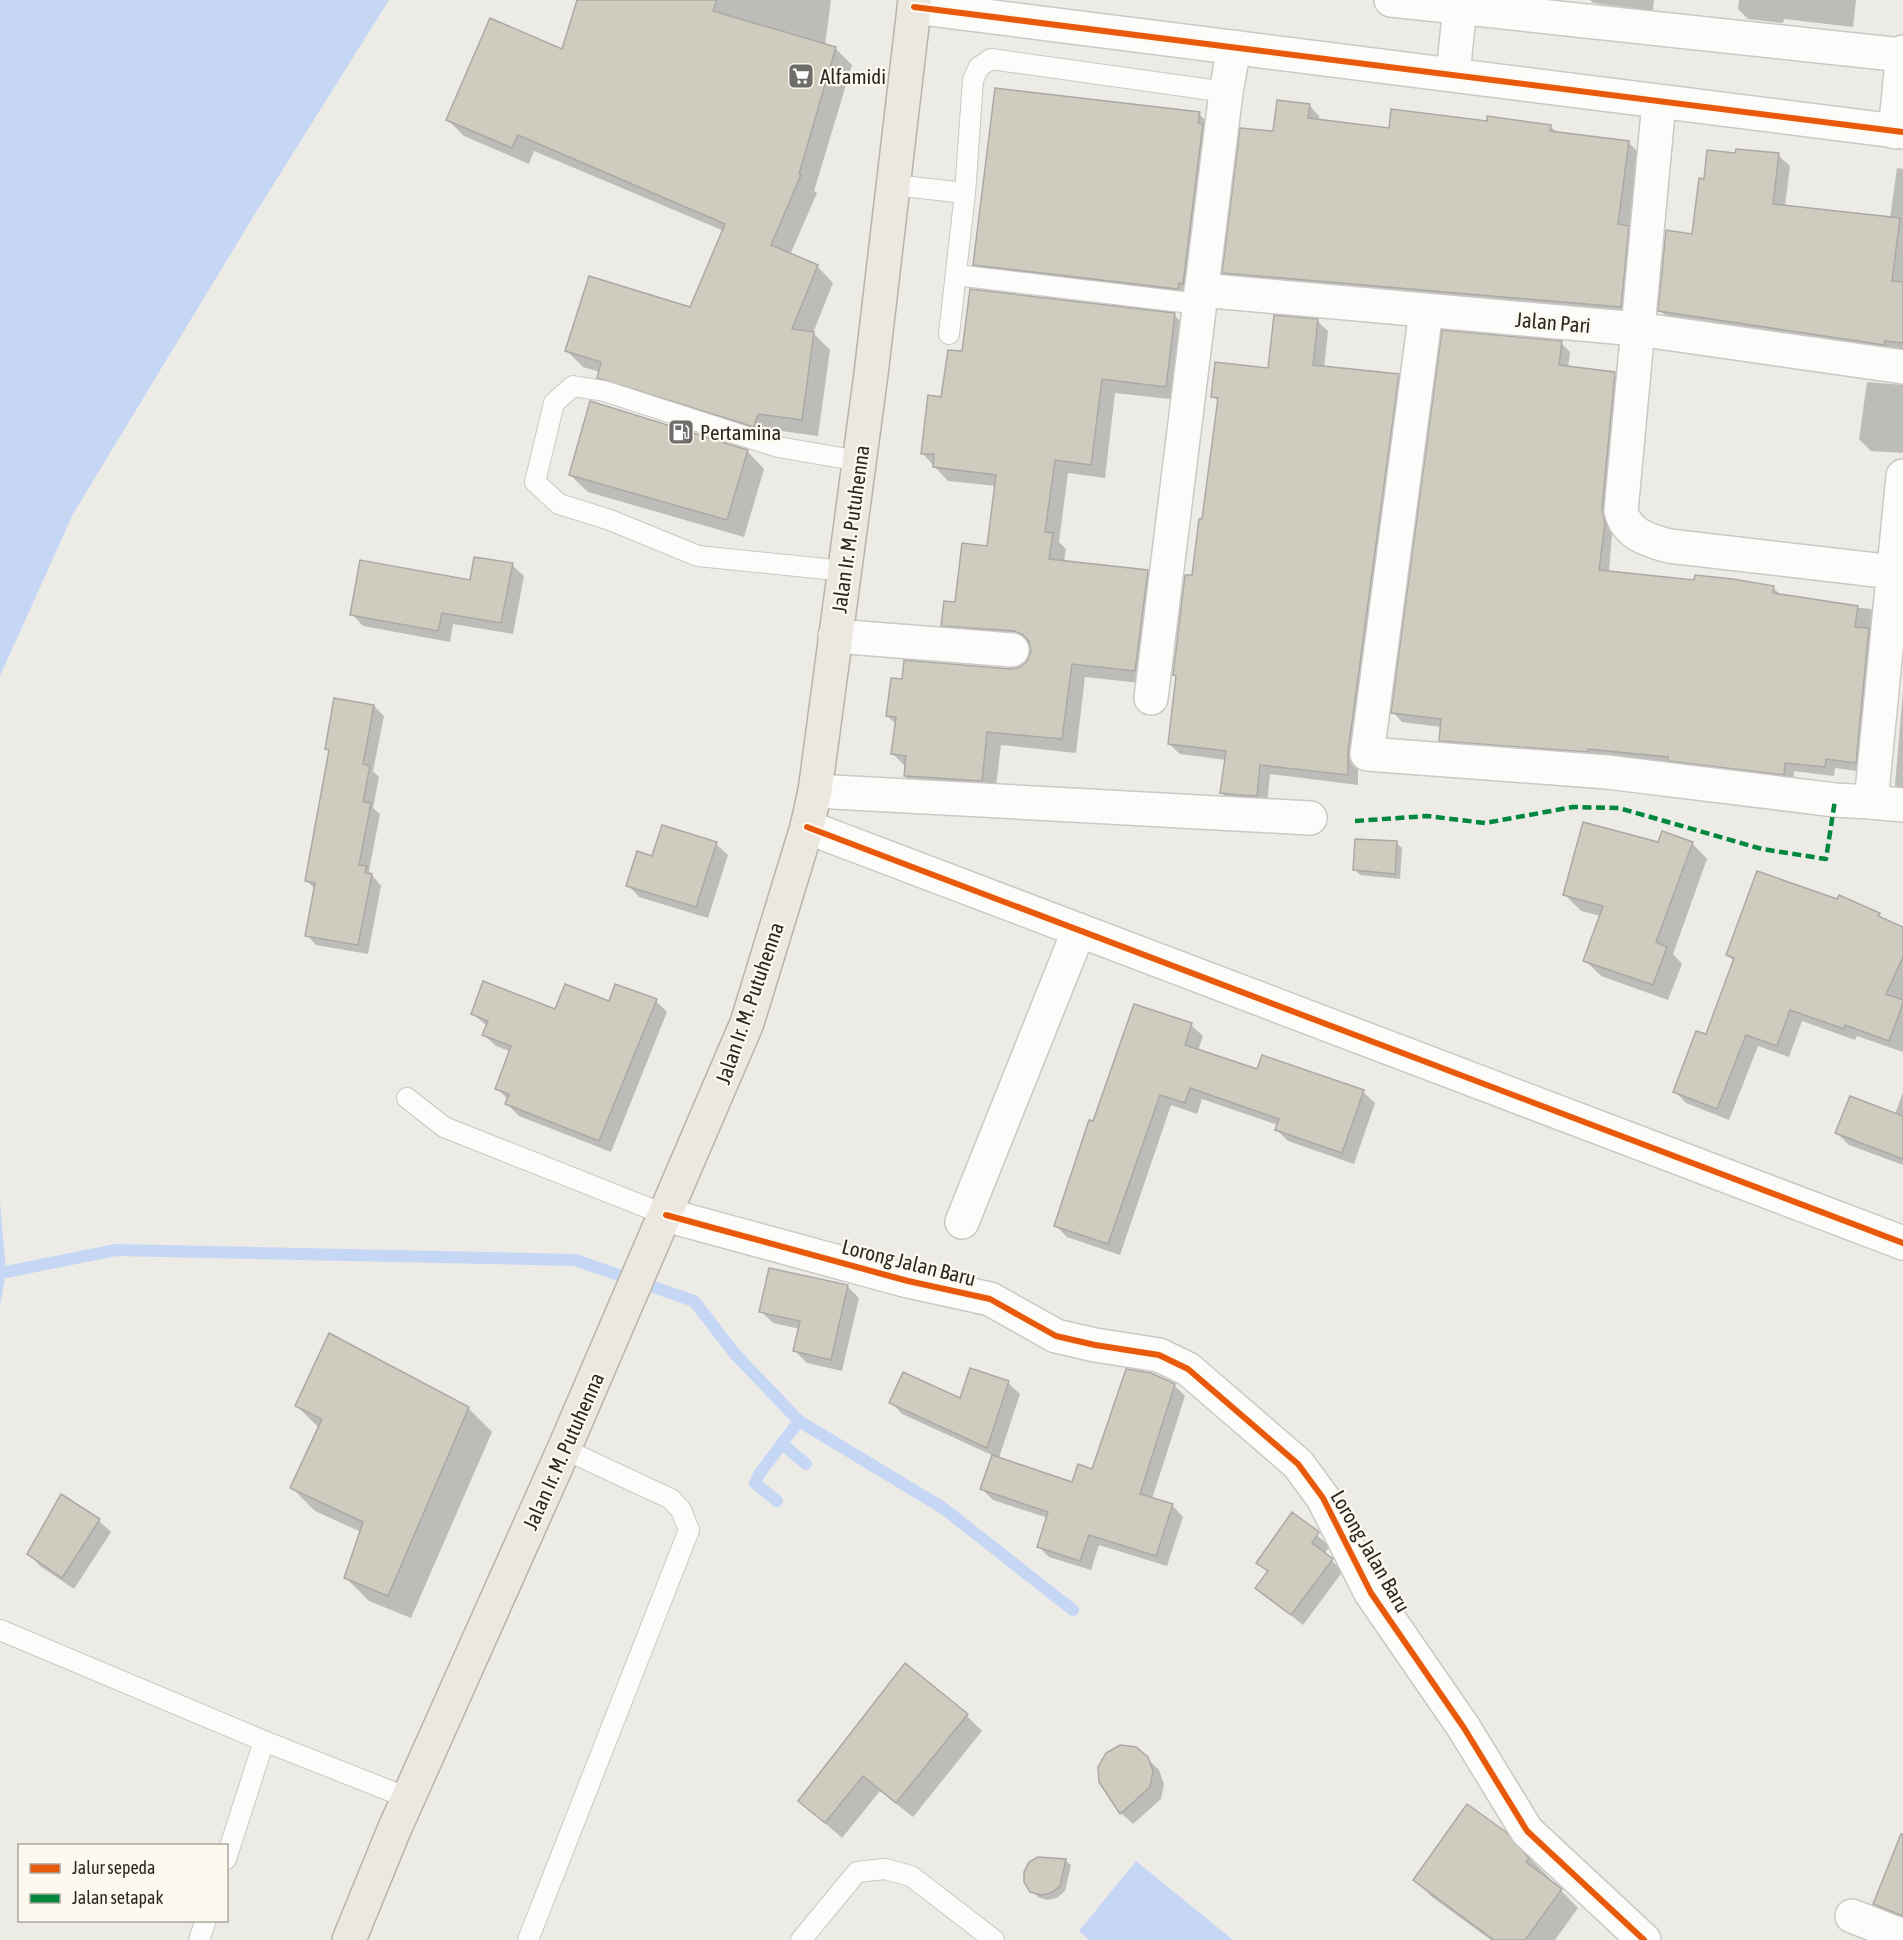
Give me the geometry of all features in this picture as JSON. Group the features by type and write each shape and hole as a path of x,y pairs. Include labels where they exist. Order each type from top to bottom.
{"highway":[{"name":"Jalan Ir. M. Putuhenna","path":"349,1940 408,1798 663,1223 747,1023 807,827 815,791 859,461 915,4"}],"street":[{"path":"915,4 1899,132 1903,54 1391,0"},
{"path":"1453,74 1460,7"},
{"path":"1151,698 1226,92 1234,47"},
{"path":"1659,102 1637,329 1622,511 1624,524 1650,541 1669,546 1893,572"},
{"name":"Jalan Pari","path":"1200,297 1426,311 1637,329 1903,367"},
{"path":"1426,311 1367,754 1607,772 1835,800 1903,805"},
{"path":"1870,802 1903,476"},
{"path":"835,636 1012,650"},
{"path":"815,791 1310,818"},
{"path":"807,827 1903,1244"},
{"path":"962,1222 1079,930"},
{"name":"Lorong Jalan Baru","path":"663,1223 990,1299 1056,1336 1095,1346 1159,1355 1188,1369 1299,1464 1323,1498 1371,1593 1464,1728 1527,1831 1644,1940"},
{"path":"1852,1916 1903,1936"}],"lane":[{"path":"949,334 965,193 973,80 979,67 991,59 1226,92"},
{"path":"894,185 965,193"},
{"path":"956,275 1200,297"},
{"path":"844,571 698,556 610,520 559,504 535,482 554,403 573,386 604,390 778,447 859,461"},
{"path":"407,1098 444,1127 663,1223"},
{"path":"528,1940 689,1530 681,1510 671,1499 564,1449"},
{"path":"0,1630 264,1741 408,1798"},
{"path":"228,1853 264,1741"},
{"path":"801,1940 857,1872 885,1869 911,1876 994,1940"},
{"path":"199,1940 205,1922"}],"water":[{"path":"0,0 389,0 250,222 73,514 0,676"},
{"path":"0,1201 6,1272 0,1306"},
{"path":"1136,1861 1233,1940 1089,1940 1079,1931"}],"building":[{"path":"577,0 717,0 713,11 836,47 799,174 801,175 771,245 818,265 792,329 814,332 802,420 758,414 754,427 597,378 601,362 565,351 589,276 690,307 725,224 518,135 512,148 446,120 490,18 562,49"},
{"path":"995,88 1200,112 1198,123 1203,124 1183,284 1179,283 1178,289 973,265"},
{"path":"1277,100 1310,104 1308,118 1389,128 1391,109 1487,121 1487,116 1551,125 1550,131 1629,141 1618,224 1629,226 1621,307 1222,273 1240,128 1273,131"},
{"path":"1736,149 1779,153 1773,204 1900,218 1892,281 1903,282 1903,343 1885,341 1884,345 1658,311 1666,230 1692,234 1699,178 1704,179 1707,150 1735,153"},
{"path":"970,289 1175,313 1166,387 1102,379 1091,465 1055,460 1045,532 1053,533 1049,559 1148,570 1135,671 1072,664 1062,739 987,732 982,781 904,776 906,756 891,754 896,717 886,716 891,678 902,679 904,660 1011,669 1020,667 1027,661 1031,652 1029,641 1014,631 941,626 944,601 955,602 962,543 987,546 996,475 933,467 934,454 921,454 928,395 941,397 948,350 962,351"},
{"path":"1274,315 1318,319 1313,365 1399,374 1348,752 1348,775 1260,765 1257,796 1237,795 1220,793 1226,751 1168,744 1176,676 1173,675 1185,575 1192,575 1199,519 1202,519 1218,398 1211,397 1215,362 1268,368"},
{"path":"1442,330 1562,341 1559,365 1615,372 1602,509 1605,523 1599,570 1694,580 1695,575 1733,579 1774,586 1773,593 1858,606 1855,627 1869,628 1856,763 1826,759 1825,767 1785,763 1784,775 1668,761 1668,757 1588,749 1587,752 1439,741 1441,719 1391,713"},
{"path":"590,401 748,450 727,520 569,475"},
{"path":"474,557 513,563 501,623 442,613 438,631 350,615 360,560 470,580"},
{"path":"334,698 374,705 363,764 370,766 363,802 371,803 359,865 367,866 365,873 372,874 358,945 305,936 315,883 305,881 329,750 325,749"},
{"path":"1583,822 1658,842 1662,831 1693,842 1656,942 1667,947 1653,985 1583,961 1603,906 1563,895"},
{"path":"662,825 717,842 696,907 626,886 637,851 652,856"},
{"path":"1355,839 1397,841 1395,874 1353,870"},
{"path":"1757,871 1837,899 1839,895 1880,913 1878,916 1903,927 1903,957 1886,994 1903,1000 1903,1003 1889,1041 1845,1025 1844,1029 1790,1010 1777,1046 1746,1035 1717,1109 1673,1092 1696,1031 1706,1034 1734,958 1726,955"},
{"path":"483,981 555,1009 565,984 609,1001 615,984 657,999 599,1141 505,1104 509,1094 495,1089 511,1046 482,1035 488,1021 471,1014"},
{"path":"1134,1004 1192,1023 1185,1045 1257,1069 1262,1055 1364,1090 1342,1153 1275,1130 1279,1119 1190,1088 1185,1103 1160,1095 1108,1244 1054,1226 1089,1120 1093,1121"},
{"path":"1850,1096 1903,1116 1903,1159 1835,1133"},
{"path":"769,1268 848,1285 831,1360 793,1351 800,1321 759,1312"},
{"path":"329,1333 469,1407 388,1596 344,1578 363,1522 290,1488 322,1419 295,1406"},
{"path":"970,1368 1009,1381 987,1448 889,1403 903,1372 960,1398"},
{"path":"1126,1369 1151,1373 1175,1384 1140,1494 1173,1504 1156,1556 1089,1535 1080,1561 1037,1547 1048,1512 980,1489 992,1455 1072,1482 1078,1464 1092,1469"},
{"path":"61,1494 100,1519 62,1578 27,1554"},
{"path":"1292,1512 1319,1532 1312,1543 1333,1559 1291,1615 1255,1588 1268,1571 1256,1563"},
{"path":"905,1663 968,1714 896,1803 863,1776 825,1823 798,1801"},
{"path":"1120,1745 1136,1747 1148,1757 1153,1771 1150,1787 1120,1814 1099,1782 1098,1767 1106,1753"},
{"path":"1467,1804 1506,1832 1529,1858 1526,1862 1562,1889 1525,1940 1494,1940 1413,1880"},
{"path":"1901,1834 1903,1834 1903,1916 1873,1904"},
{"path":"1038,1857 1066,1859 1060,1886 1051,1893 1041,1895 1030,1892 1024,1882 1024,1872 1029,1862"}],"waterway":[{"path":"6,1272 116,1250 575,1260 694,1301 735,1354 799,1421 943,1508 1073,1610"},
{"path":"777,1501 755,1483 799,1421"},
{"path":"782,1444 806,1464"}],"marked path":[{"path":"1355,821 1427,816 1485,823 1573,807 1619,808 1762,849 1826,859 1835,800"}],"cycle path":[{"path":"914,7 1903,132"},
{"path":"807,827 1903,1243"},
{"path":"666,1215 908,1281 990,1299 1056,1336 1159,1355 1188,1369 1298,1464 1323,1498 1371,1593 1464,1728 1527,1831 1644,1940"}],"place":[{"name":"Alfamidi","path":"801,76"},
{"name":"Pertamina","path":"681,432"}]}
